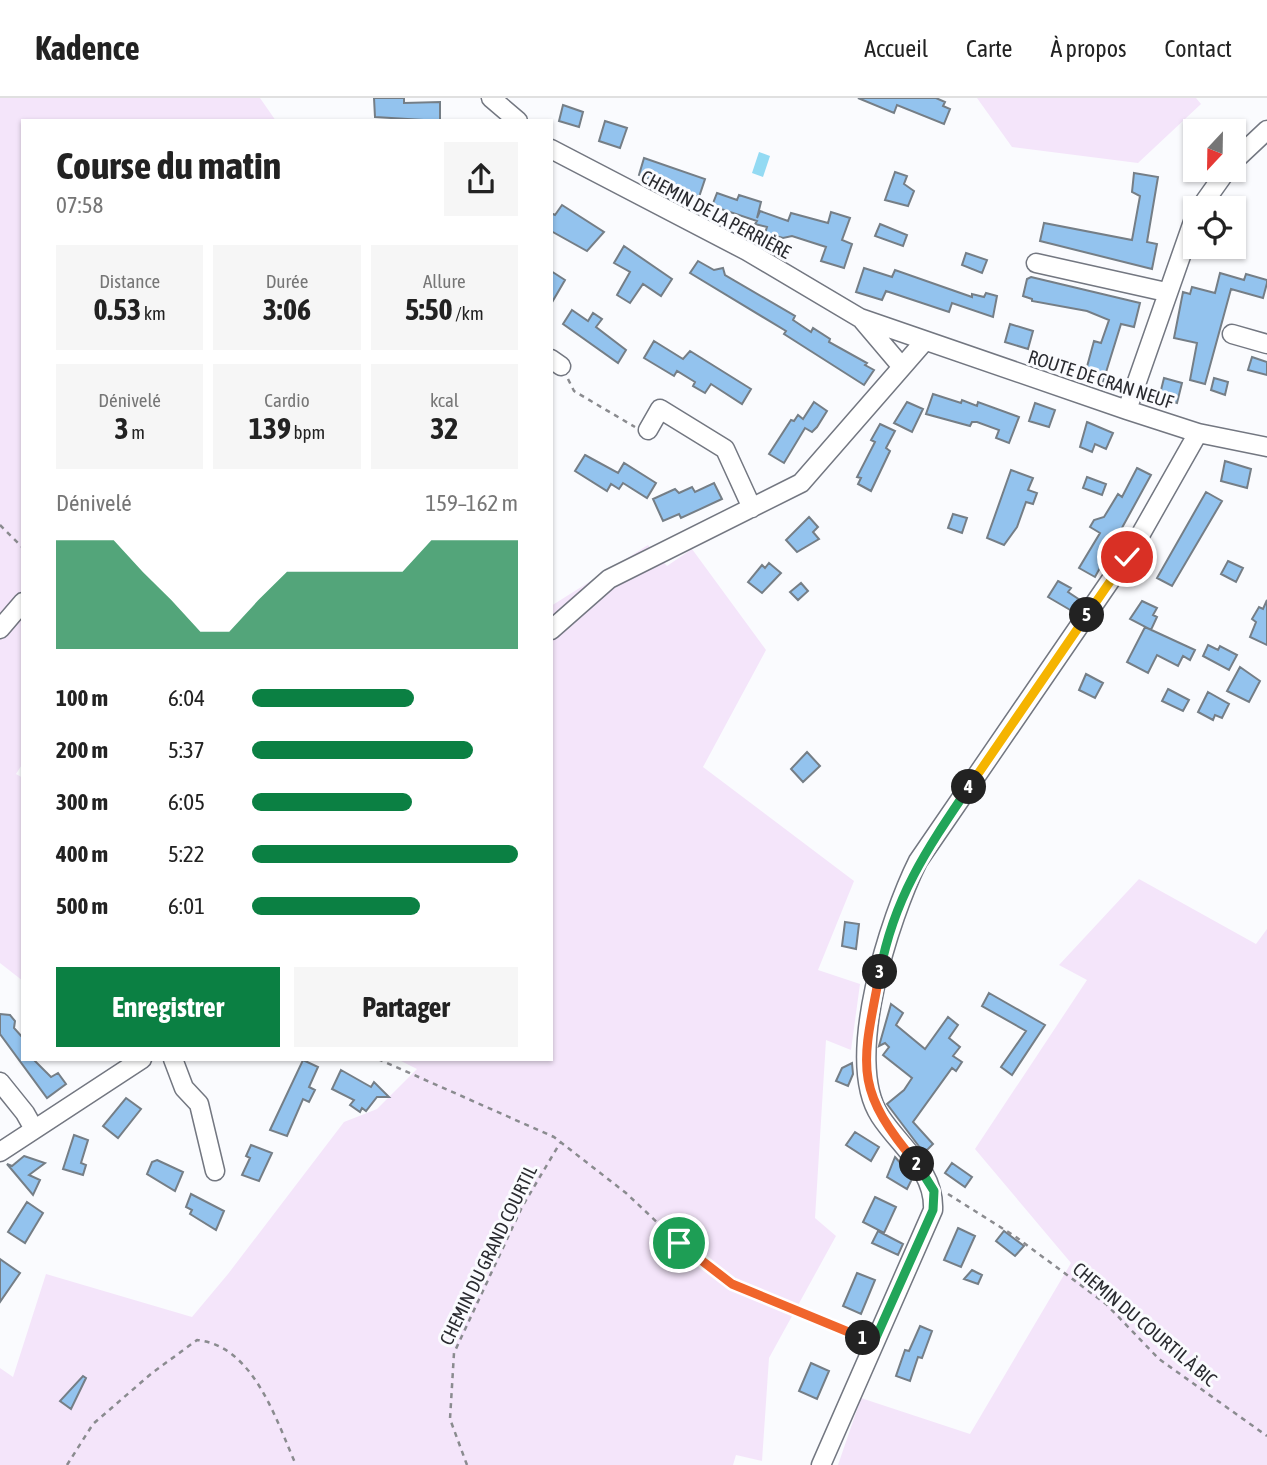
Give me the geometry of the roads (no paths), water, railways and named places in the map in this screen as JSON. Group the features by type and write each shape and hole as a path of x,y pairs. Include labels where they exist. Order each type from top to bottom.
{"street":[{"path":"491,98 516,119"},
{"path":"1246,150 1267,130"},
{"name":"CHEMIN DE LA PERRIÈRE","path":"553,154 747,251 860,318 923,342"},
{"path":"1126,410 1183,249"},
{"path":"1036,263 1167,292"},
{"name":"CHEMIN DE LA PERRIÈRE","path":"860,318 902,367"},
{"path":"1232,334 1267,344"},
{"path":"553,627 609,579 801,483 923,342"},
{"name":"ROUTE DE CRAN NEUF","path":"923,342 1198,433 1267,447"},
{"path":"648,430 660,409 725,449 752,508"},
{"path":"821,1465 933,1210 934,1191 926,1174 878,1114 867,1086 865,1057 873,1007 886,939 900,899 918,861 1134,546 1198,433"},
{"path":"0,629 21,604"},
{"path":"0,1152 139,1061"},
{"path":"174,1061 184,1088 199,1104 215,1171"},
{"path":"0,1082 34,1129"}],"water":[{"path":"759,152 770,156 763,177 752,173"}]}
